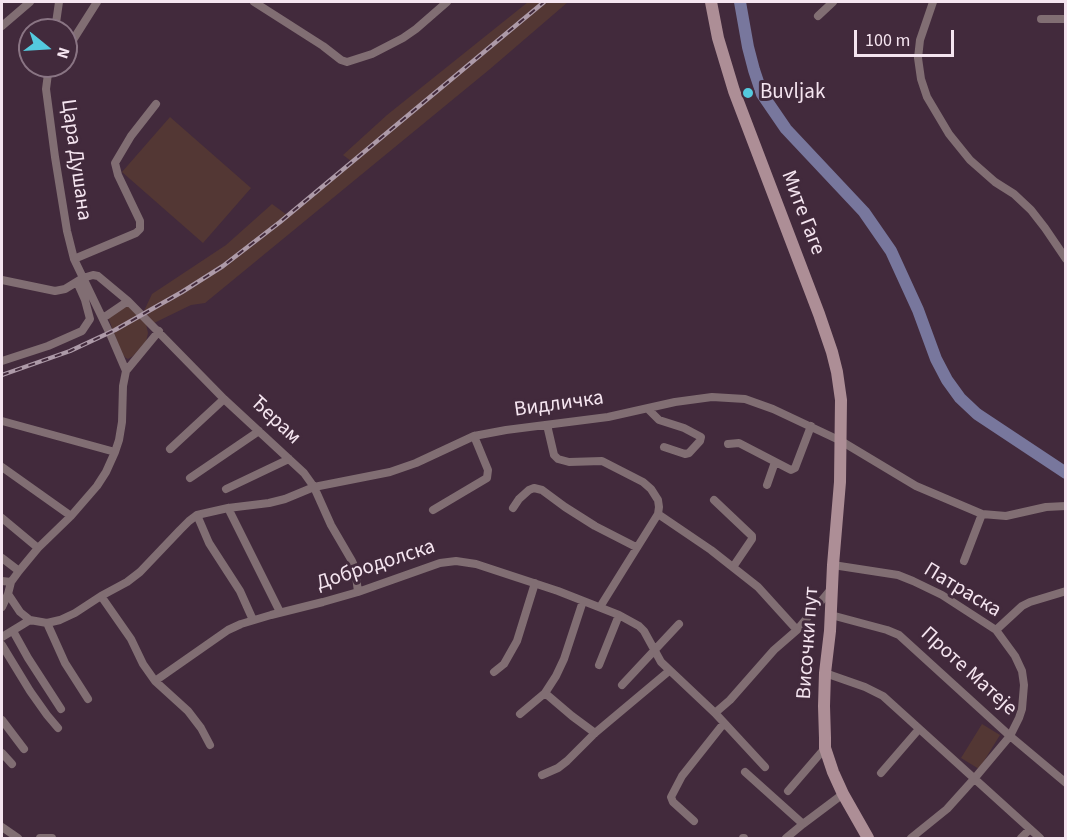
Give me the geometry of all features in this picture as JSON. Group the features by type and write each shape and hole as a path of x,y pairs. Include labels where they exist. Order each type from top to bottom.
{"main road":[{"name":"Мите Гаге","path":"711,2 721,50 734,91 788,229 832,352 841,400 841,441"},
{"name":"Височки пут","path":"841,441 831,615 825,673 825,748 843,794 868,838"}],"street":[{"path":"2,26 30,2"},
{"path":"57,18 59,2"},
{"path":"78,32 97,2"},
{"path":"255,2 347,62 372,54 403,38 416,29 440,4"},
{"path":"818,16 833,2"},
{"path":"933,2 920,40 918,58 927,97 949,134 970,160 1031,210 1065,259"},
{"path":"1041,19 1065,19"},
{"name":"Цара Душана","path":"47,78 48,106 67,231 80,280"},
{"name":"Цара Душана","path":"74,259 140,230 140,221 115,164 131,136 156,104"},
{"path":"2,280 56,291 93,275 98,276 128,301 103,318"},
{"path":"80,280 103,318 126,370"},
{"path":"2,361 48,346 82,331 90,319 80,280"},
{"name":"Ђерам","path":"128,301 224,399 304,473 314,487 322,509 355,568 358,592"},
{"path":"2,607 11,582 19,571 38,548 71,516 106,472 115,452 122,422 126,370 159,331"},
{"name":"Видличка","path":"197,515 279,501 314,487 390,472 416,463 474,436 608,417 691,399 712,397 736,398 762,405 841,441 916,486 982,514"},
{"path":"170,449 224,399"},
{"path":"648,409 659,420 701,436 700,441 685,454 664,447"},
{"path":"2,421 115,452"},
{"path":"547,425 554,455 558,459 569,462 602,461 643,482 656,495 658,514 600,607"},
{"path":"728,444 739,442 790,470 794,469 810,426"},
{"path":"190,478 259,431"},
{"path":"434,510 487,478 488,470 474,436"},
{"path":"226,489 290,459"},
{"path":"767,485 775,462"},
{"path":"2,467 71,516"},
{"path":"513,508 529,490 534,488 542,490 595,526 636,547"},
{"path":"714,500 753,538 733,567"},
{"path":"964,561 982,514 1006,516 1046,507 1065,506"},
{"path":"228,508 280,612"},
{"path":"658,514 758,587 797,630"},
{"path":"8,594 20,612 30,620 47,623 60,620 127,582 197,515 209,543 240,591 253,620"},
{"path":"2,518 38,548"},
{"path":"2,558 19,571"},
{"name":"Добродолска","path":"155,681 228,630 253,620 358,592 440,563 456,561 476,564 600,607 639,626 669,671 715,713 765,767"},
{"name":"Патраска","path":"833,565 898,575 953,602 996,630 1016,656 1022,671 1024,685 1022,709 1020,718 1010,736 947,809 911,838"},
{"path":"2,581 11,582"},
{"path":"494,672 504,664 517,641 535,584"},
{"path":"715,713 797,630 832,588"},
{"path":"996,630 1022,606 1065,591"},
{"path":"101,596 155,681 188,711 210,744"},
{"path":"520,714 545,693 560,668 583,601"},
{"path":"599,665 619,615"},
{"name":"Проте Матеје","path":"831,615 900,635 1065,783"},
{"path":"2,638 30,620"},
{"path":"47,623 65,663 88,699"},
{"path":"622,685 679,624"},
{"path":"13,631 61,709"},
{"path":"2,645 30,691 58,728"},
{"path":"542,775 558,768 595,733 669,671"},
{"path":"825,673 879,693 1040,838"},
{"path":"545,693 595,733"},
{"path":"2,720 24,748"},
{"path":"694,821 673,802 672,795 682,776 724,723"},
{"path":"881,773 919,729"},
{"path":"788,791 825,748"},
{"path":"2,753 12,764"},
{"path":"745,772 803,824"},
{"path":"786,838 843,794"},
{"path":"2,827 18,838"},
{"path":"1021,838 1030,829"},
{"path":"40,838 52,838"}],"shaded area":[{"path":"528,2 568,2 205,303 191,305 154,323 144,311 152,294 226,245 272,204 287,215 351,161 343,155 387,115"},
{"path":"170,117 251,188 203,243 122,172"},
{"path":"126,304 146,324 148,333 146,342 128,359 122,354 108,317"},
{"path":"982,724 1000,735 979,769 961,758"}],"waterway":[{"path":"740,2 748,47 762,94 786,129 864,212 891,251 947,380 960,398 977,414 1066,473"}],"railway":[{"path":"2,375 70,351 115,330 223,266 280,222 544,2"}],"place":[{"name":"Buvljak","path":"748,93"}]}
